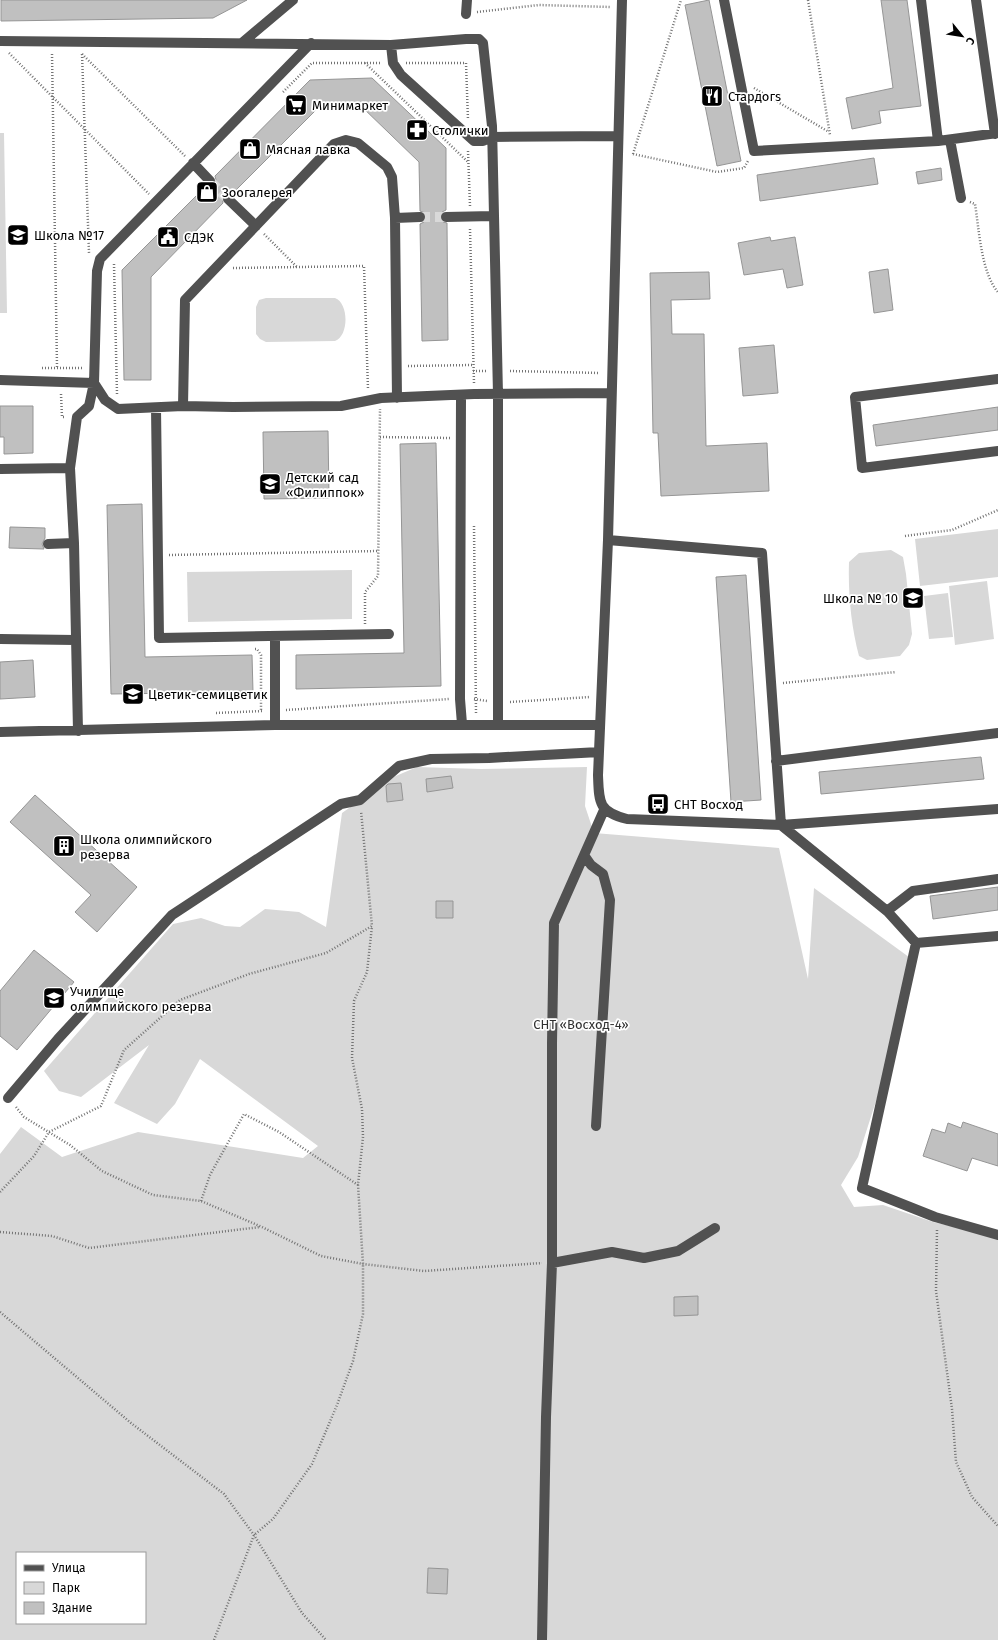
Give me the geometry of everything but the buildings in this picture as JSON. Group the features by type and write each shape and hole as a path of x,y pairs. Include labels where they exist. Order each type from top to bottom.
{"street":[{"path":"244,42 293,0"},
{"path":"466,14 467,0"},
{"path":"724,0 754,151 938,141 996,134 976,0"},
{"path":"921,0 938,141"},
{"path":"622,4 617,136 608,540 600,725 599,797 604,810 615,816 627,819 781,825 998,809"},
{"path":"0,41 244,42 391,45 479,39 483,43 487,67 492,137 498,394 498,725"},
{"path":"78,730 74,542 70,468 77,417 89,406 94,382 97,271 100,259 311,43"},
{"path":"391,45 393,63 401,75 474,141 483,141 492,137 617,136"},
{"path":"183,406 185,300 334,144 346,140 358,143 387,167 394,185 397,398"},
{"path":"950,140 961,198"},
{"path":"193,163 210,181"},
{"path":"228,199 256,226"},
{"path":"446,217 493,216"},
{"path":"395,218 420,217"},
{"path":"998,379 855,397 862,468 998,451"},
{"path":"0,380 94,382"},
{"path":"94,382 105,400 118,409 183,406 341,406 380,398 474,394 611,393"},
{"path":"461,395 460,699 462,724"},
{"path":"156,408 159,638 389,634"},
{"path":"0,469 70,468"},
{"path":"608,540 762,553 770,685 781,825 886,911 916,943"},
{"path":"48,544 74,542"},
{"path":"275,636 275,725"},
{"path":"0,639 75,640"},
{"path":"0,732 262,725 600,725"},
{"path":"776,761 998,733"},
{"path":"8,1098 58,1039 172,915 341,804 360,800 399,766 431,759 497,758 600,752"},
{"path":"542,1640 546,1417 552,1262 552,1043 554,923 604,810"},
{"path":"584,855 591,865 603,874 610,900 596,1126"},
{"path":"886,911 913,891 998,879"},
{"path":"916,943 998,936"},
{"path":"916,943 862,1188 935,1217 998,1234"},
{"path":"552,1262 612,1252 644,1258 678,1251 715,1228"}],"path":[{"path":"633,154 681,0"},
{"path":"808,0 832,147"},
{"path":"466,14 539,5 622,4"},
{"path":"8,53 149,195"},
{"path":"82,53 193,163"},
{"path":"82,53 89,257"},
{"path":"52,54 57,367"},
{"path":"279,96 312,63 466,62 474,394"},
{"path":"364,63 469,163"},
{"path":"740,79 829,132"},
{"path":"629,153 717,172 744,168 754,151"},
{"path":"961,198 975,204 982,253 994,287 998,292"},
{"path":"256,226 297,267"},
{"path":"118,259 113,264 118,409"},
{"path":"214,268 364,266 368,400"},
{"path":"396,366 473,365"},
{"path":"36,368 88,368"},
{"path":"473,370 600,373"},
{"path":"60,388 62,417 77,417"},
{"path":"365,619 365,592 378,576 380,398"},
{"path":"380,437 461,438"},
{"path":"905,536 952,530 998,510"},
{"path":"474,525 477,725"},
{"path":"158,555 379,551"},
{"path":"250,649 257,649 261,654 262,725"},
{"path":"770,685 896,672"},
{"path":"215,713 460,699 476,699 498,702 590,697"},
{"path":"214,1640 254,1535 272,1519 312,1464 337,1405 353,1361 363,1314 363,1264 358,1185 363,1123 362,1109 352,1058 354,1001 367,972 372,926 360,800"},
{"path":"0,1192 34,1156 49,1132 101,1106 124,1050 180,1000 249,974 326,953 372,926"},
{"path":"8,1098 24,1117 70,1145 102,1171 153,1195 201,1201 262,1227 321,1256 363,1264 424,1271 552,1262"},
{"path":"201,1201 210,1175 244,1114 279,1132 358,1185"},
{"path":"935,1217 936,1291 952,1409 956,1462 972,1497 998,1526"},
{"path":"0,1232 52,1236 89,1248 262,1227"},
{"path":"0,1312 131,1423 224,1494 254,1535 302,1613 326,1640"}],"green space":[{"path":"0,133 4,133 7,313 0,313"},
{"path":"266,298 335,298 340,301 345,312 346,320 343,333 340,338 335,341 266,342 260,339 256,334 256,307 259,300"},
{"path":"998,529 998,577 920,586 915,539"},
{"path":"891,550 903,557 912,634 909,645 900,656 867,660 859,656 854,633 849,586 849,562 859,553"},
{"path":"352,570 352,619 188,622 187,572"},
{"path":"987,581 994,639 955,645 949,586"},
{"path":"948,593 953,637 929,639 924,596"},
{"name":"СНТ «Восход-4»","path":"417,767 481,769 587,767 585,806 594,833 779,848 808,979 814,888 913,960 886,1070 858,1157 841,1185 854,1207 883,1205 933,1222 998,1237 998,1640 0,1640 0,1154 21,1127 62,1157 138,1132 303,1158 318,1146 200,1059 175,1104 157,1124 114,1103 149,1045 81,1097 59,1091 44,1071 173,924 201,918 225,926 240,927 265,909 299,912 326,927 342,813 391,778"}],"tunnel":[{"path":"210,181 228,199"},
{"path":"420,217 446,217"}],"place":[{"name":"Стардогs","path":"712,96"},
{"name":"Минимаркет","path":"296,105"},
{"name":"Столички","path":"417,130"},
{"name":"Мясная лавка","path":"250,149"},
{"name":"Зоогалерея","path":"207,192"},
{"name":"Школа №17","path":"18,235"},
{"name":"СДЭК","path":"168,237"},
{"name":"Детский сад «Филиппок»","path":"270,484"},
{"name":"Школа № 10","path":"913,598"},
{"name":"Цветик-семицветик","path":"133,694"},
{"name":"СНТ Восход","path":"658,804"},
{"name":"Школа олимпийского резерва","path":"64,846"},
{"name":"Училище олимпийского резерва","path":"54,998"}]}
